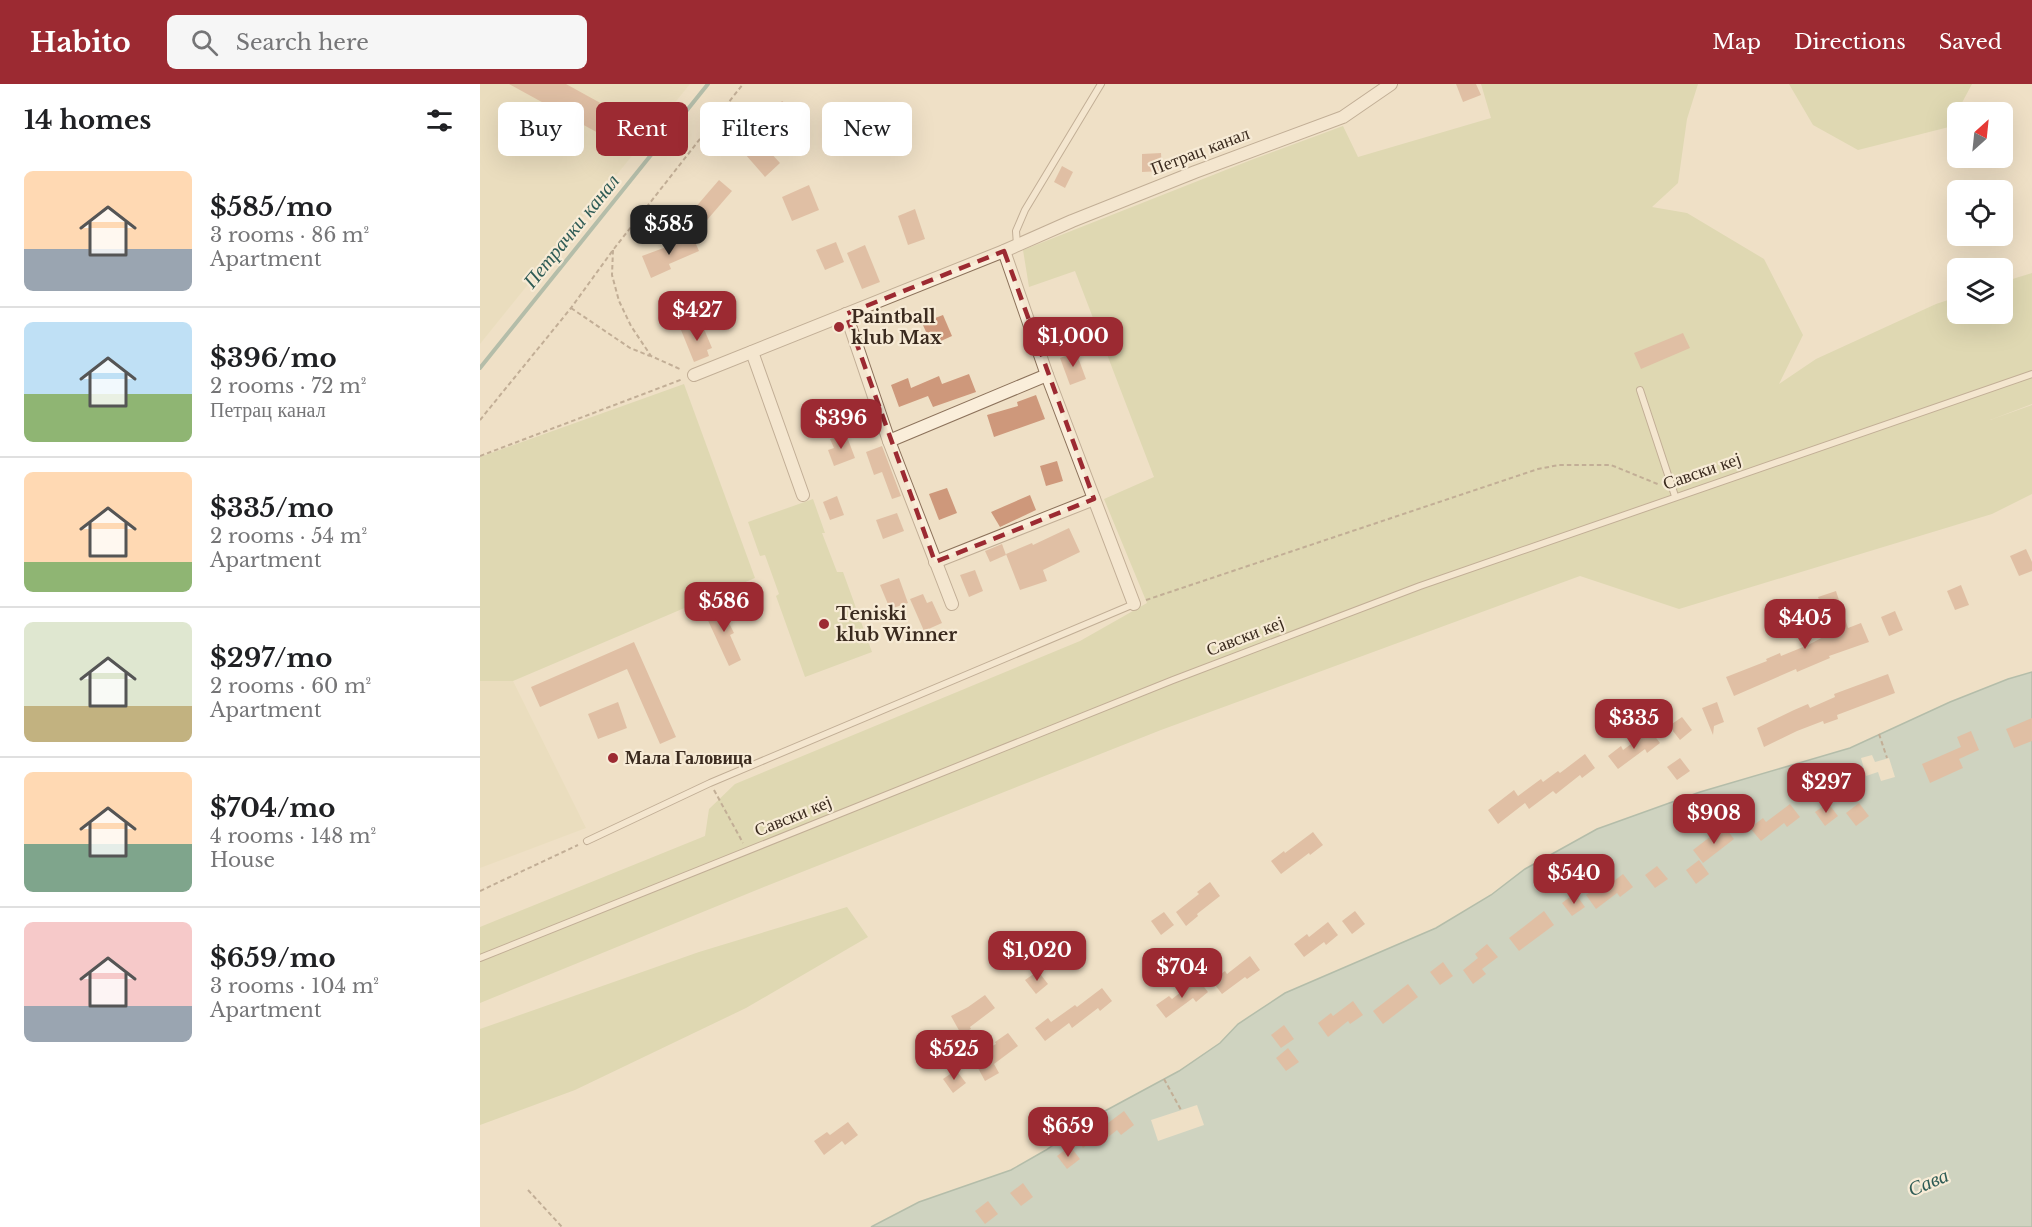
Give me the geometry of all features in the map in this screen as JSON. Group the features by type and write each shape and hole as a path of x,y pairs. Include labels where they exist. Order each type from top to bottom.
{"street":[{"name":"Петрац канал","path":"694,375 1195,172 1343,117 1391,84"},
{"path":"1004,251 1047,375 1134,604"},
{"path":"846,314 889,441 952,604"},
{"path":"752,352 803,495"},
{"path":"889,441 1047,375"},
{"path":"934,562 1094,499"}],"lane":[{"path":"1017,245 1016,231 1025,210 1101,84"},
{"name":"Савски кеј","path":"480,958 1195,672 1420,586 1674,493 2032,374"},
{"path":"1640,390 1674,493"},
{"path":"587,841 710,783 1134,604"}],"path":[{"path":"480,420 571,308 613,250 743,84"},
{"path":"613,250 612,275 619,301 631,326 651,357"},
{"path":"571,308 620,342 694,375"},
{"path":"480,456 694,375"},
{"path":"1134,604 1538,469 1559,465 1611,465 1674,493"},
{"path":"1879,734 1887,758"},
{"path":"710,783 747,851"},
{"path":"480,891 587,841"},
{"path":"1164,1079 1181,1110"},
{"path":"528,1190 562,1227"}],"highlighted area":[{"path":"1004,251 1094,499 935,562 846,314"}],"shaded area":[{"path":"480,84 690,84 675,102 596,102 596,156 632,156 480,344"},
{"path":"480,681 513,681 586,828 480,868"}],"green space":[{"path":"1481,84 1698,84 1687,119 1678,183 1652,207 1687,213 1764,259 1803,335 1779,384 1816,359 1947,300 1947,324 2013,324 2013,279 2032,273 2032,404 1990,420 2032,405 2032,494 1992,514 1679,609 1580,576 1161,730 759,889 480,1003 480,927 705,836 709,809 735,784 1080,641 1147,603 1104,499 1154,477 1075,271 1029,287 1023,250 1343,126 1358,157 1491,118"},
{"path":"1789,84 1972,84 1962,102 1947,102 1947,128 1858,150 1813,125"},
{"path":"684,384 755,578 513,681 480,681 480,457"},
{"path":"813,499 825,533 822,533 837,572 843,572 872,652 805,677 776,596 779,594 765,555 760,556 748,522"},
{"path":"847,907 868,937 746,1008 575,1090 480,1125 480,1029 699,952"}],"water":[{"name":"Сава","path":"2032,672 2032,1227 871,1227 919,1202 1011,1170 1046,1150 1092,1118 1179,1071 1220,1043 1238,1024 1285,993 1436,928 1491,895 1525,869 1597,829 1700,792 1850,748 1950,702"}],"pier":[{"path":"1872,755 1875,762 1889,758 1895,777 1881,781 1878,772 1866,776 1861,758"},
{"path":"1197,1105 1204,1125 1158,1141 1151,1120"}],"building":[{"path":"509,84 566,84 599,102 596,102 596,132 584,125 584,102 542,102"},
{"path":"1456,84 1476,84 1481,95 1463,102"},
{"path":"1161,153 1162,171 1142,172 1142,154"},
{"path":"747,156 774,156 780,163 765,177"},
{"path":"1062,166 1073,172 1065,188 1054,182"},
{"path":"719,180 732,191 707,220 694,209"},
{"path":"809,185 819,210 792,221 782,197"},
{"path":"915,209 925,239 908,245 898,216"},
{"path":"693,237 699,251 669,264 671,269 651,278 642,256"},
{"path":"836,242 844,262 825,270 816,250"},
{"path":"865,245 880,282 862,289 847,253"},
{"path":"943,315 952,336 932,345 922,323"},
{"path":"701,322 712,348 707,350 709,356 694,362 681,330"},
{"path":"1683,333 1690,348 1641,369 1634,353"},
{"path":"1076,352 1086,379 1070,385 1060,358"},
{"path":"969,374 976,392 933,407 928,396 899,407 891,385 908,378 911,388 939,376 942,384"},
{"path":"1036,395 1045,419 994,437 987,415 1018,406 1017,402"},
{"path":"846,434 855,458 834,466 828,450 834,448 830,439"},
{"path":"882,446 901,496 892,499 882,472 874,475 866,452"},
{"path":"1057,461 1063,481 1046,486 1040,466"},
{"path":"947,488 957,513 939,520 929,494"},
{"path":"1030,495 1036,510 1000,527 991,512"},
{"path":"837,496 844,515 830,520 823,502"},
{"path":"897,513 904,531 883,539 876,520"},
{"path":"1069,528 1080,552 1043,570 1047,581 1020,590 1006,554 1032,543 1033,545"},
{"path":"1002,544 1006,555 990,562 985,551"},
{"path":"2026,549 2032,562 2032,571 2019,576 2010,556"},
{"path":"975,570 983,591 969,597 960,575"},
{"path":"899,578 908,603 890,609 880,585"},
{"path":"1961,585 1969,605 1955,610 1947,591"},
{"path":"1836,591 1848,628 1861,623 1869,642 1829,656 1830,658 1797,672 1796,669 1734,696 1726,677 1767,661 1766,659 1780,653 1781,656 1808,645 1831,633 1818,597"},
{"path":"923,594 927,603 932,601 942,623 924,631 910,599"},
{"path":"726,605 731,617 727,619 734,633 730,635 741,660 729,666 705,614"},
{"path":"1895,611 1903,630 1889,636 1881,617"},
{"path":"634,642 676,737 660,744 627,669 540,707 531,687"},
{"path":"1888,674 1895,693 1837,715 1838,719 1824,724 1823,721 1764,747 1757,728 1808,704 1810,708 1835,697 1834,694"},
{"path":"618,702 627,728 598,739 588,714"},
{"path":"1717,702 1724,722 1714,726 1713,735 1702,708"},
{"path":"1682,717 1692,730 1680,740 1669,726"},
{"path":"2032,718 2032,741 2014,748 2006,729"},
{"path":"1650,730 1660,743 1647,753 1645,749 1618,769 1608,756 1621,746 1623,750"},
{"path":"1971,731 1979,750 1959,759 1963,768 1930,783 1922,764 1961,747 1957,737"},
{"path":"1585,754 1595,768 1582,778 1580,775 1556,794 1553,791 1529,809 1525,803 1498,824 1488,810 1514,790 1518,796 1541,779 1543,782 1558,771 1560,773"},
{"path":"1680,758 1690,771 1677,780 1667,767"},
{"path":"1828,803 1838,816 1825,826 1815,812"},
{"path":"1859,803 1869,816 1856,826 1846,813"},
{"path":"1790,804 1800,817 1787,827 1784,823 1761,841 1750,828 1763,818 1766,822"},
{"path":"1724,826 1734,839 1703,863 1693,850"},
{"path":"1313,832 1323,845 1281,874 1271,861"},
{"path":"1699,860 1709,874 1696,884 1686,870"},
{"path":"1657,866 1668,879 1655,888 1645,875"},
{"path":"1623,874 1633,887 1620,897 1617,893 1596,909 1586,895 1599,886 1602,890"},
{"path":"1210,882 1220,896 1186,926 1176,912"},
{"path":"1575,893 1585,907 1572,916 1562,903"},
{"path":"1355,911 1365,924 1352,934 1342,921"},
{"path":"1544,911 1554,925 1519,951 1509,938"},
{"path":"1164,912 1174,925 1161,935 1151,921"},
{"path":"1328,922 1338,935 1326,945 1324,942 1304,957 1294,944 1307,934 1309,937"},
{"path":"1487,944 1498,957 1482,969 1486,974 1473,984 1463,970 1478,958 1475,954"},
{"path":"1250,956 1260,970 1247,979 1245,977 1222,994 1212,981 1225,971 1227,974"},
{"path":"1443,962 1453,976 1440,985 1430,972"},
{"path":"1038,971 1048,984 1036,994 1025,980"},
{"path":"1198,979 1208,992 1196,1002 1193,998 1166,1018 1156,1005 1169,996 1172,999"},
{"path":"1408,984 1418,997 1383,1024 1373,1011"},
{"path":"1102,988 1112,1001 1100,1011 1098,1008 1072,1028 1069,1023 1045,1041 1035,1028 1048,1018 1051,1022 1075,1005 1077,1007"},
{"path":"985,995 995,1008 970,1027 971,1029 961,1034 951,1016"},
{"path":"1353,1001 1363,1015 1350,1024 1348,1021 1328,1037 1318,1023 1331,1013 1333,1016"},
{"path":"1284,1025 1294,1039 1281,1048 1271,1035"},
{"path":"1008,1033 1018,1046 994,1064 999,1073 985,1081 972,1057 996,1044 995,1042"},
{"path":"1288,1048 1299,1062 1286,1071 1276,1058"},
{"path":"956,1070 966,1083 953,1093 943,1079"},
{"path":"1124,1111 1134,1125 1121,1135 1117,1130 1102,1142 1098,1136 1083,1148 1073,1134 1085,1125 1089,1130 1104,1119 1108,1123"},
{"path":"848,1122 858,1135 845,1145 842,1141 824,1155 814,1141 827,1132 830,1135"},
{"path":"1070,1146 1080,1159 1067,1169 1057,1156"},
{"path":"1023,1183 1033,1197 1021,1206 1010,1193"},
{"path":"988,1201 998,1214 985,1224 975,1211"}],"waterway":[{"name":"Петрачки канал","path":"480,368 708,84"}],"place":[{"name":"Paintball klub Max","path":"839,327"},
{"name":"Teniski klub Winner","path":"824,624"},
{"name":"Мала Галовица","path":"613,758"}]}
